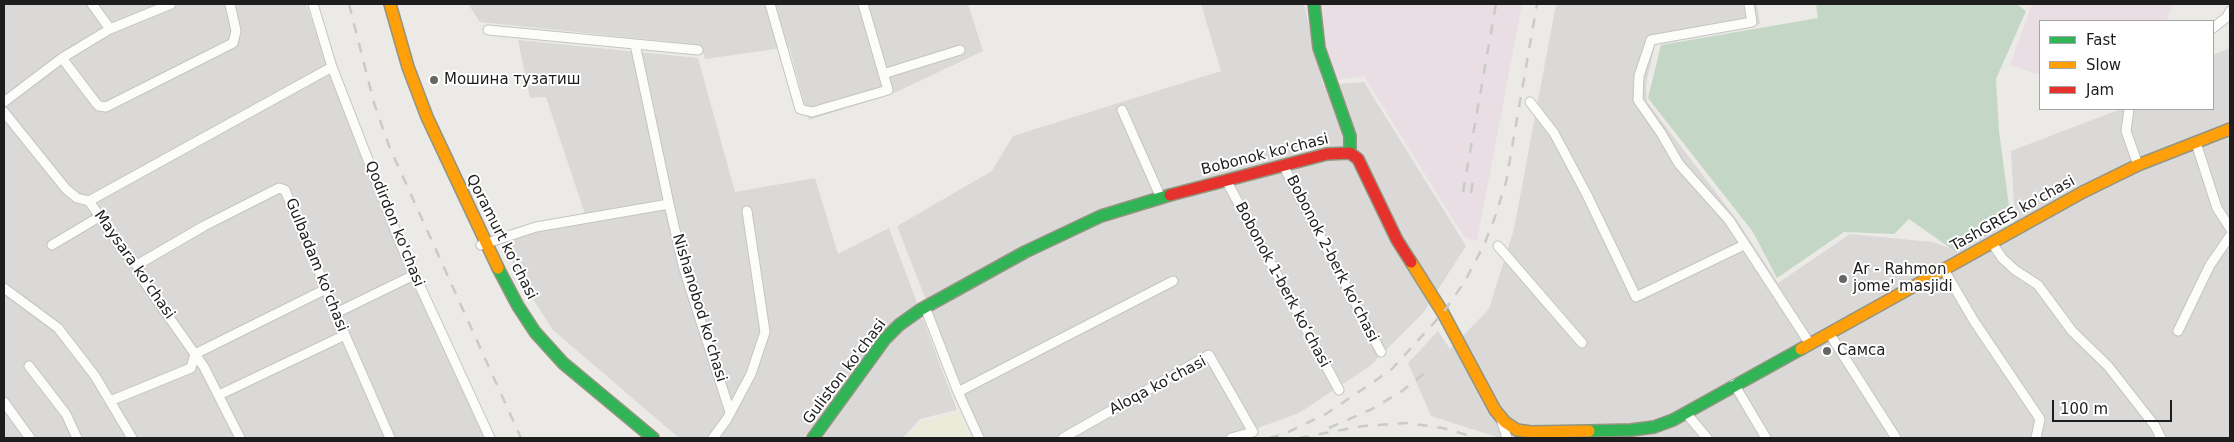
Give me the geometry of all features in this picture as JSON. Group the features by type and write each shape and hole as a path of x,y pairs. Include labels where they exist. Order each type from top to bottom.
{"main road":[{"name":"Qoramurt koʻchasi","path":"386,4 404,68 421,112 514,307 542,348 594,397 645,438"},
{"name":"Qoramurt koʻchasi","path":"390,4 408,66 427,118 483,245 518,306 547,346 563,364 653,438"},
{"path":"1314,4 1319,48 1350,136 1350,153"},
{"name":"TashGRES ko'chasi","path":"1686,413 1734,384 1829,334 2083,192 2138,165 2230,129"},
{"name":"Bobonok ko'chasi","path":"925,307 1075,226 1109,213 1283,165 1332,153 1350,153 1360,162 1397,240 1443,313 1500,416 1516,434 1639,429 1660,425 1686,413"},
{"name":"Guliston ko'chasi","path":"813,438 885,339 899,324 925,307"}],"street":[{"path":"92,4 110,29"},
{"path":"4,102 62,58 110,29 171,4"},
{"path":"62,58 96,103 99,106 106,107 233,43 236,31 230,4"},
{"name":"Qodirdon ko'chasi","path":"313,4 332,67 414,275 490,438"},
{"path":"770,4 800,109 812,112 888,90 863,4"},
{"path":"1749,4 1752,22 1651,40 1639,76 1638,100 1661,133 1679,164 1729,220 1810,344"},
{"path":"2214,27 2230,11"},
{"path":"488,30 698,50"},
{"name":"Nishanobod ko'chasi","path":"635,44 684,268 730,412"},
{"path":"883,74 960,50"},
{"path":"90,201 332,67"},
{"path":"1530,102 1554,133 1587,195 1636,297 1744,245"},
{"path":"1122,110 1161,198"},
{"path":"2129,110 2126,131 2138,165"},
{"name":"Maysara ko'chasi","path":"4,112 66,189 77,198 90,201 123,251 137,265 145,283 195,354 219,395 240,438"},
{"path":"2196,142 2217,208 2230,228"},
{"name":"Bobonok 2-berk koʻchasi","path":"1283,165 1380,352"},
{"name":"Bobonok 1-berk koʻchasi","path":"1226,180 1339,390"},
{"name":"Gulbadam ko'chasi","path":"137,265 204,226 282,188 285,190 390,438"},
{"path":"483,245 536,227 669,204"},
{"path":"713,438 751,374 765,332 748,212"},
{"path":"52,245 99,217"},
{"path":"2178,331 2210,266 2230,236"},
{"path":"1992,243 2002,258 2014,270 2038,285 2072,332 2108,366 2155,426 2162,438"},
{"path":"1498,246 1582,343"},
{"path":"1944,270 1974,321 2040,419 2036,438"},
{"path":"336,313 414,275"},
{"path":"958,392 1173,281"},
{"path":"4,288 58,328 95,376 132,438"},
{"path":"110,401 191,368 195,354 326,289"},
{"path":"925,307 958,392 979,438"},
{"path":"1829,334 1896,438"},
{"path":"219,395 345,335"},
{"name":"Aloqa ko'chasi","path":"1063,438 1209,355 1253,432 1231,438"},
{"path":"29,366 66,414 77,438"},
{"path":"1734,384 1766,438"},
{"path":"4,402 30,438"},
{"path":"1686,413 1707,438"},
{"path":"1500,416 1507,438"}],"shaded area":[{"path":"4,4 306,4 336,87 492,438 4,438"},
{"path":"468,4 968,4 983,51 892,94 809,120 789,47 705,59 701,45 480,22"},
{"path":"1201,4 1304,4 1323,85 1364,82 1466,246 1423,313 1370,366 1299,413 1244,433 1218,438 980,438 897,226 992,171 1013,136 1221,71"},
{"path":"1522,4 1477,241 1464,237 1364,76 1335,80 1322,47 1320,5"},
{"path":"1556,4 1757,4 1760,24 1655,45 1646,84 1647,102 1737,220 1778,283 1850,234 1932,242 1950,248 2015,223 2011,151 2118,110 2214,110 2214,55 2230,48 2230,438 1500,438 1431,416 1408,363 1438,331 1450,349 1489,309 1514,229"},
{"path":"2032,4 2173,4 2166,20 2039,20 2039,75 2010,65"},
{"path":"518,40 698,58 735,192 815,178 838,254 889,228 957,410 920,419 903,438 679,438 553,330 525,287 500,239 587,220 546,97 530,98"}],"green space":[{"path":"1816,4 2016,4 2026,11 1996,79 1999,131 2011,221 1956,252 1909,219 1894,234 1844,232 1777,278 1753,232 1648,98 1661,45 1818,18"},
{"path":"959,413 971,438 906,438 922,421"}],"railway":[{"path":"349,4 374,103 389,146 521,438"},
{"path":"1463,192 1496,4"},
{"path":"1269,438 1284,434 1326,414 1391,370 1443,313 1465,281 1484,245 1506,182 1537,4"},
{"path":"1471,193 1474,174"},
{"path":"1329,428 1372,409 1402,391 1426,372"},
{"path":"1299,438 1363,426 1407,423 1443,428 1477,438"}],"traffic: fast":[{"path":"1314,4 1319,48 1350,136 1350,153"},
{"path":"813,438 885,339 899,325 920,310 1025,252 1101,216 1170,195"},
{"path":"498,268 518,306 535,332 563,363 653,438"},
{"path":"1589,431 1631,430 1654,427 1673,420 1801,349"}],"traffic: slow":[{"path":"390,4 408,67 427,117 498,268"},
{"path":"1801,349 2083,192 2138,165 2230,129"},
{"path":"1411,262 1443,313 1495,410 1505,422 1517,430 1531,432 1589,431"}],"traffic: jam":[{"path":"1170,195 1327,154 1350,153 1358,159 1397,240 1411,262"}],"place":[{"name":"Мошина тузатиш","path":"434,80"},
{"name":"Ar - Rahmon jome' masjidi","path":"1843,279"},
{"name":"Самса","path":"1827,351"}]}
